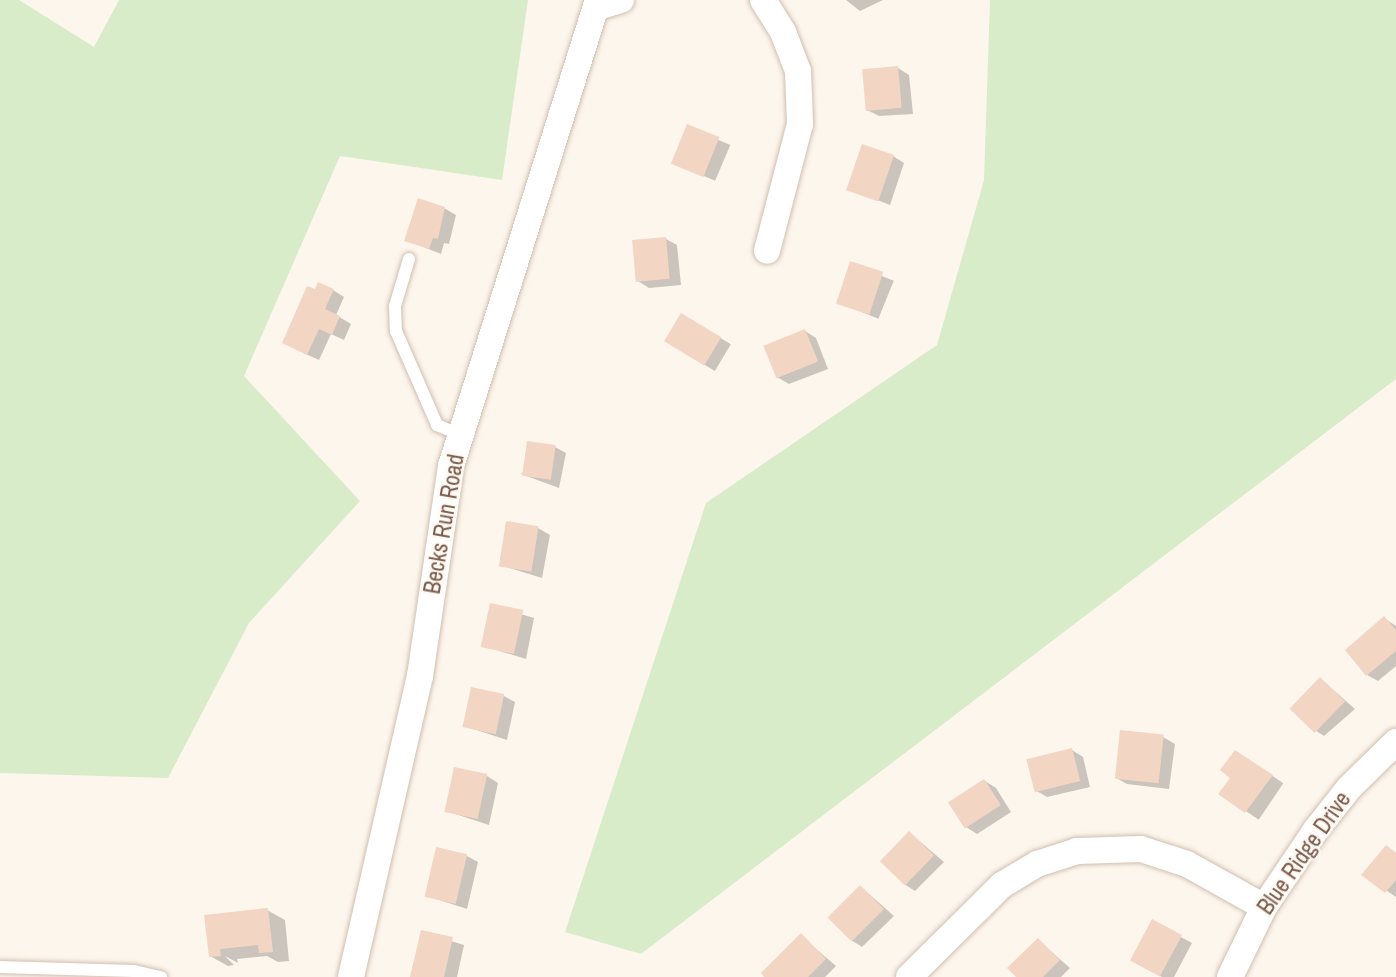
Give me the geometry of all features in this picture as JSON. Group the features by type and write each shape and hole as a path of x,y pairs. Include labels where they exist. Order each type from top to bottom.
{"street":[{"path":"762,0 783,32 798,71 800,124 767,251"},
{"name":"Becks Run Road","path":"351,977 420,676 451,467 606,2"},
{"name":"Blue Ridge Drive","path":"1230,977 1264,907 1349,788 1396,742"},
{"path":"909,977 1002,885 1037,864 1077,850 1141,849 1187,864 1264,907"}],"lane":[{"path":"409,260 395,306 396,331 437,425 461,435"},
{"path":"0,967 134,971 161,977"}],"green space":[{"path":"0,0 19,0 94,47 119,0 528,0 502,180 340,156 244,376 360,501 249,623 168,778 0,773"},
{"path":"990,0 1396,0 1396,379 641,954 565,932 706,503 937,345 984,180"}],"building":[{"path":"898,66 902,108 866,111 862,69"},
{"path":"687,124 719,137 703,177 671,164"},
{"path":"862,144 894,155 878,201 846,190"},
{"path":"418,198 445,207 438,239 433,238 429,249 404,241"},
{"path":"666,237 670,279 636,282 632,240"},
{"path":"850,261 883,272 869,315 836,304"},
{"path":"318,282 334,289 325,309 340,316 332,335 319,329 307,355 282,343 307,286 315,289"},
{"path":"681,313 721,337 704,365 664,341"},
{"path":"805,329 818,361 776,378 763,346"},
{"path":"527,441 556,445 551,480 522,476"},
{"path":"506,521 539,526 531,572 499,566"},
{"path":"490,603 523,610 514,654 481,647"},
{"path":"1384,616 1396,630 1396,651 1366,676 1345,650"},
{"path":"1320,677 1345,701 1315,733 1289,709"},
{"path":"471,687 504,694 496,734 462,727"},
{"path":"1120,730 1164,735 1159,783 1115,779"},
{"path":"1072,748 1080,781 1035,792 1026,759"},
{"path":"1235,750 1273,775 1245,813 1218,794 1230,778 1220,770"},
{"path":"454,767 487,774 478,819 444,812"},
{"path":"984,779 1001,805 965,828 948,802"},
{"path":"909,831 934,855 905,886 880,861"},
{"path":"1386,845 1396,853 1396,880 1385,893 1361,875"},
{"path":"436,847 467,854 456,904 425,897"},
{"path":"860,885 884,909 852,942 827,918"},
{"path":"268,908 273,952 259,953 258,945 220,949 221,956 209,957 204,915"},
{"path":"1152,919 1182,935 1160,976 1130,960"},
{"path":"421,930 453,937 444,977 410,977"},
{"path":"801,933 826,959 808,977 764,977 761,973"},
{"path":"1038,938 1060,960 1043,977 1016,977 1007,968"}]}
